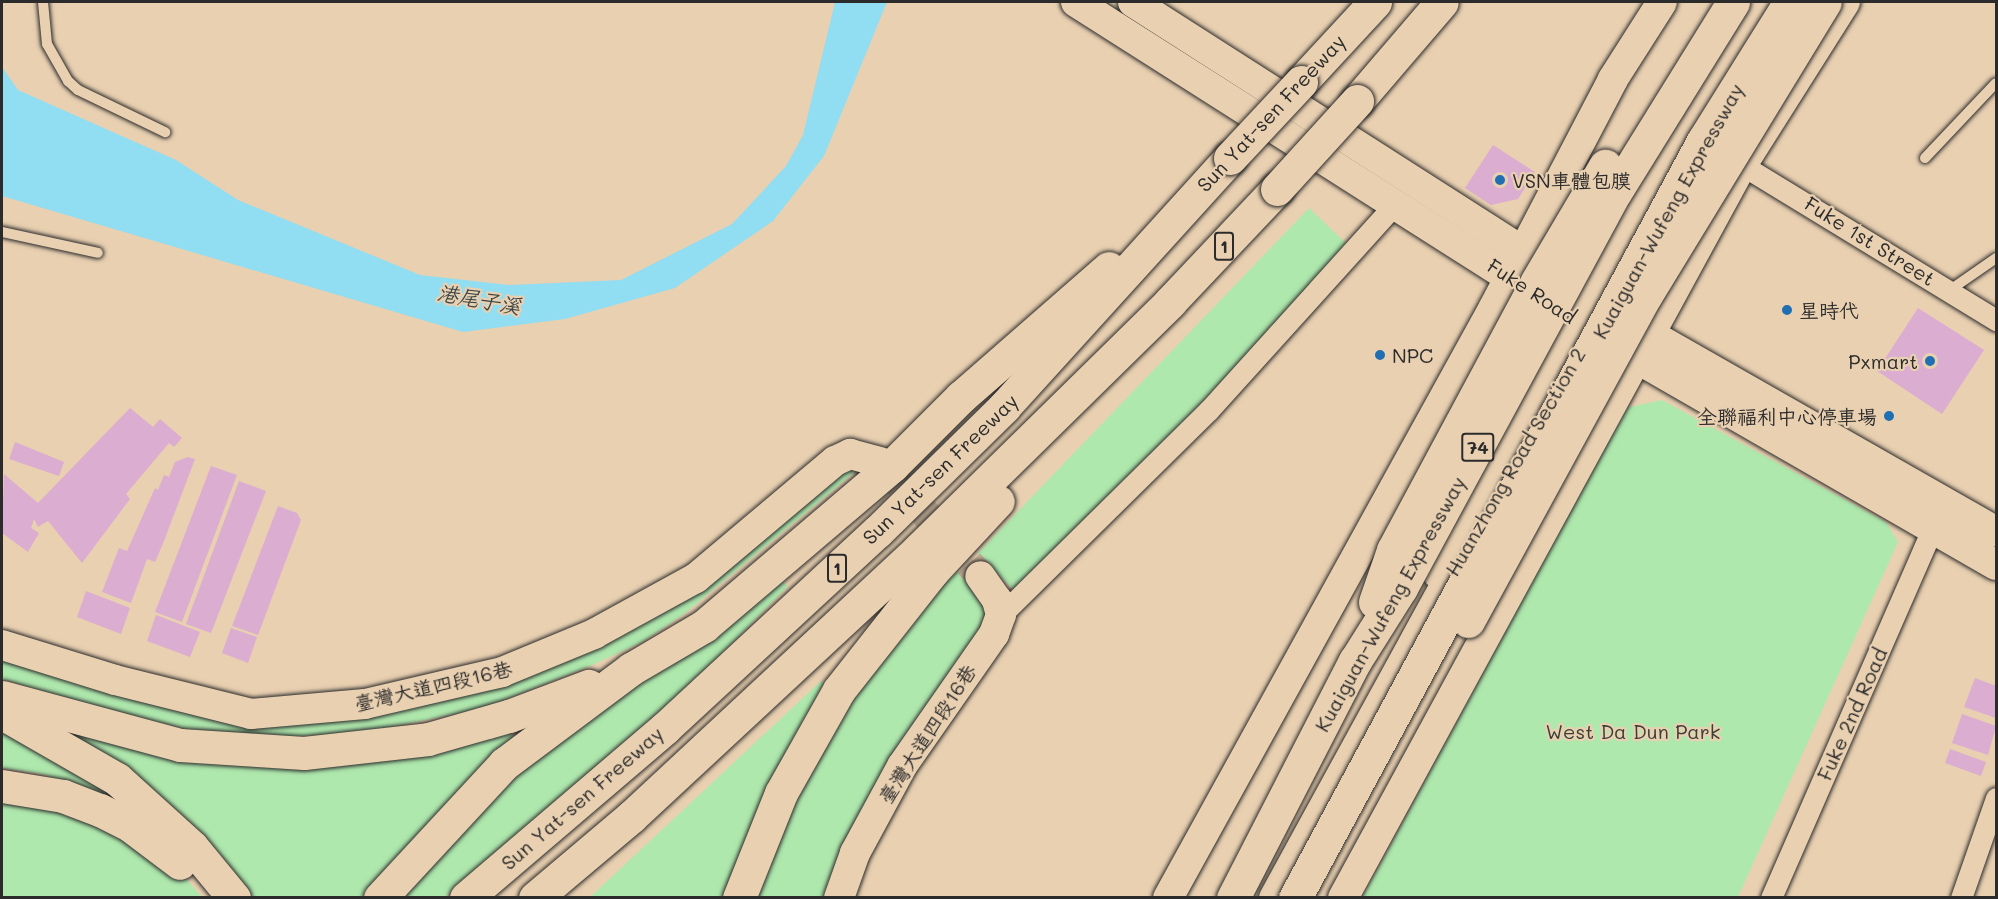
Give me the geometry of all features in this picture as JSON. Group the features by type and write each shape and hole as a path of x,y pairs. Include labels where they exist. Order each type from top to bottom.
{"highway":[{"name":"Sun Yat-sen Freeway","path":"466,897 664,728 878,531 1004,407 1180,209 1375,2"},
{"name":"Sun Yat-sen Freeway","path":"535,897 632,816 919,549 1170,302 1277,189 1442,2"},
{"name":"74","path":"1355,661 1393,550 1515,322 1636,112 1708,2"},
{"name":"Kuaiguan-Wufeng Expressway","path":"1233,897 1355,661 1401,588 1616,191 1733,2"},
{"name":"Kuaiguan-Wufeng Expressway","path":"1295,897 1703,141 1790,2"},
{"path":"1341,812 1418,701 1502,566 1646,295 1825,2"},
{"path":"380,897 504,764 631,669 704,626 892,465 1047,320 1180,209"},
{"path":"739,897 781,793 839,690 931,573 1107,387 1170,302"},
{"path":"2,697 180,745 304,753 387,746 469,729 631,669"},
{"path":"2,713 117,779 192,847 234,897"},
{"path":"2,786 63,796 131,826 187,868 216,897"}],"street":[{"name":"Fuke Road","path":"1076,2 1394,205 1516,263"},
{"name":"Fuke Road","path":"1133,2 1642,347 1932,530 1996,565"},
{"path":"1168,897 1516,263 1613,79 1662,2"},
{"name":"Huanzhong Road Section 2","path":"1274,897 1591,312 1682,132 1765,2"},
{"name":"Huanzhong Road Section 2","path":"1259,897 1591,312 1784,2"},
{"path":"1343,897 1742,165 1845,2"},
{"name":"Fuke 1st Street","path":"1742,165 1996,320"},
{"path":"1001,615 1208,411 1394,205"},
{"name":"Fuke Road","path":"1642,347 1996,532"},
{"name":"臺灣大道四段16巷","path":"2,645 115,680 250,714 365,704 502,672 594,634 696,578 835,461 850,454 880,462"},
{"name":"Fuke 2nd Road","path":"1771,897 1932,530"},
{"path":"980,576 998,600 1001,615"},
{"name":"臺灣大道四段16巷","path":"839,897 855,853 902,766 994,634 1001,615"},
{"path":"1961,897 1996,798"}],"lane":[{"path":"43,2 47,44 68,81 78,90 165,132"},
{"path":"1925,158 1996,83"},
{"path":"2,232 98,253"},
{"path":"1950,290 1996,258"}],"green space":[{"path":"1309,208 1350,247 1201,412 1017,593 977,554"},
{"name":"West Da Dun Park","path":"1662,400 1886,522 1898,542 1738,897 1362,898 1625,408"},
{"path":"839,471 856,471 684,614 642,642 590,666 484,708 362,733 237,739 135,718 2,679 2,650 240,720 515,674"},
{"path":"956,569 986,605 983,629 829,897 756,898 794,787 832,723"},
{"path":"777,577 788,586 697,679 445,897 395,898 468,811"},
{"path":"821,681 830,687 727,897 589,898"},
{"path":"58,723 311,766 436,752 505,730 518,742 362,897 240,898 54,732"},
{"path":"2,726 118,795 115,800 43,774 2,768"},
{"path":"2,797 110,824 182,874 202,897 2,897"}],"water":[{"name":"港尾子溪","path":"835,2 887,2 824,156 773,221 675,288 565,319 463,332 2,196 2,67 18,90 176,160 238,200 420,275 509,285 621,280 732,224 786,166 803,135"}],"building":[{"name":"VSN車體包膜","path":"1493,145 1535,172 1518,199 1491,205 1465,188"},
{"name":"Pxmart","path":"1918,308 1984,350 1942,414 1877,371"},
{"path":"130,408 153,427 160,419 182,438 174,447 169,443 126,494 130,499 82,563 48,521 38,527 34,519 31,528 39,533 28,552 2,533 4,474 38,503"},
{"path":"15,442 64,462 59,476 9,459"},
{"path":"188,457 195,459 164,541 155,562 147,559 131,603 102,592 119,548 127,551 155,488 158,490 164,475 169,477 175,462"},
{"path":"211,466 237,475 182,622 155,612"},
{"path":"239,481 266,491 211,633 186,624"},
{"path":"278,506 297,513 301,520 258,635 232,626"},
{"path":"86,591 130,608 121,634 77,617"},
{"path":"156,615 200,632 190,657 147,641"},
{"path":"231,628 257,637 248,663 222,653"},
{"path":"1975,678 1996,686 1996,718 1964,707"},
{"path":"1962,714 1996,726 1988,755 1952,743"},
{"path":"1950,749 1986,762 1981,776 1945,763"}],"tunnel":[{"path":"880,462 980,576"}],"place":[{"name":"VSN車體包膜","path":"1500,180"},
{"name":"星時代","path":"1787,310"},
{"name":"NPC","path":"1380,355"},
{"name":"Pxmart","path":"1930,361"},
{"name":"全聯福利中心停車場","path":"1889,416"}]}
